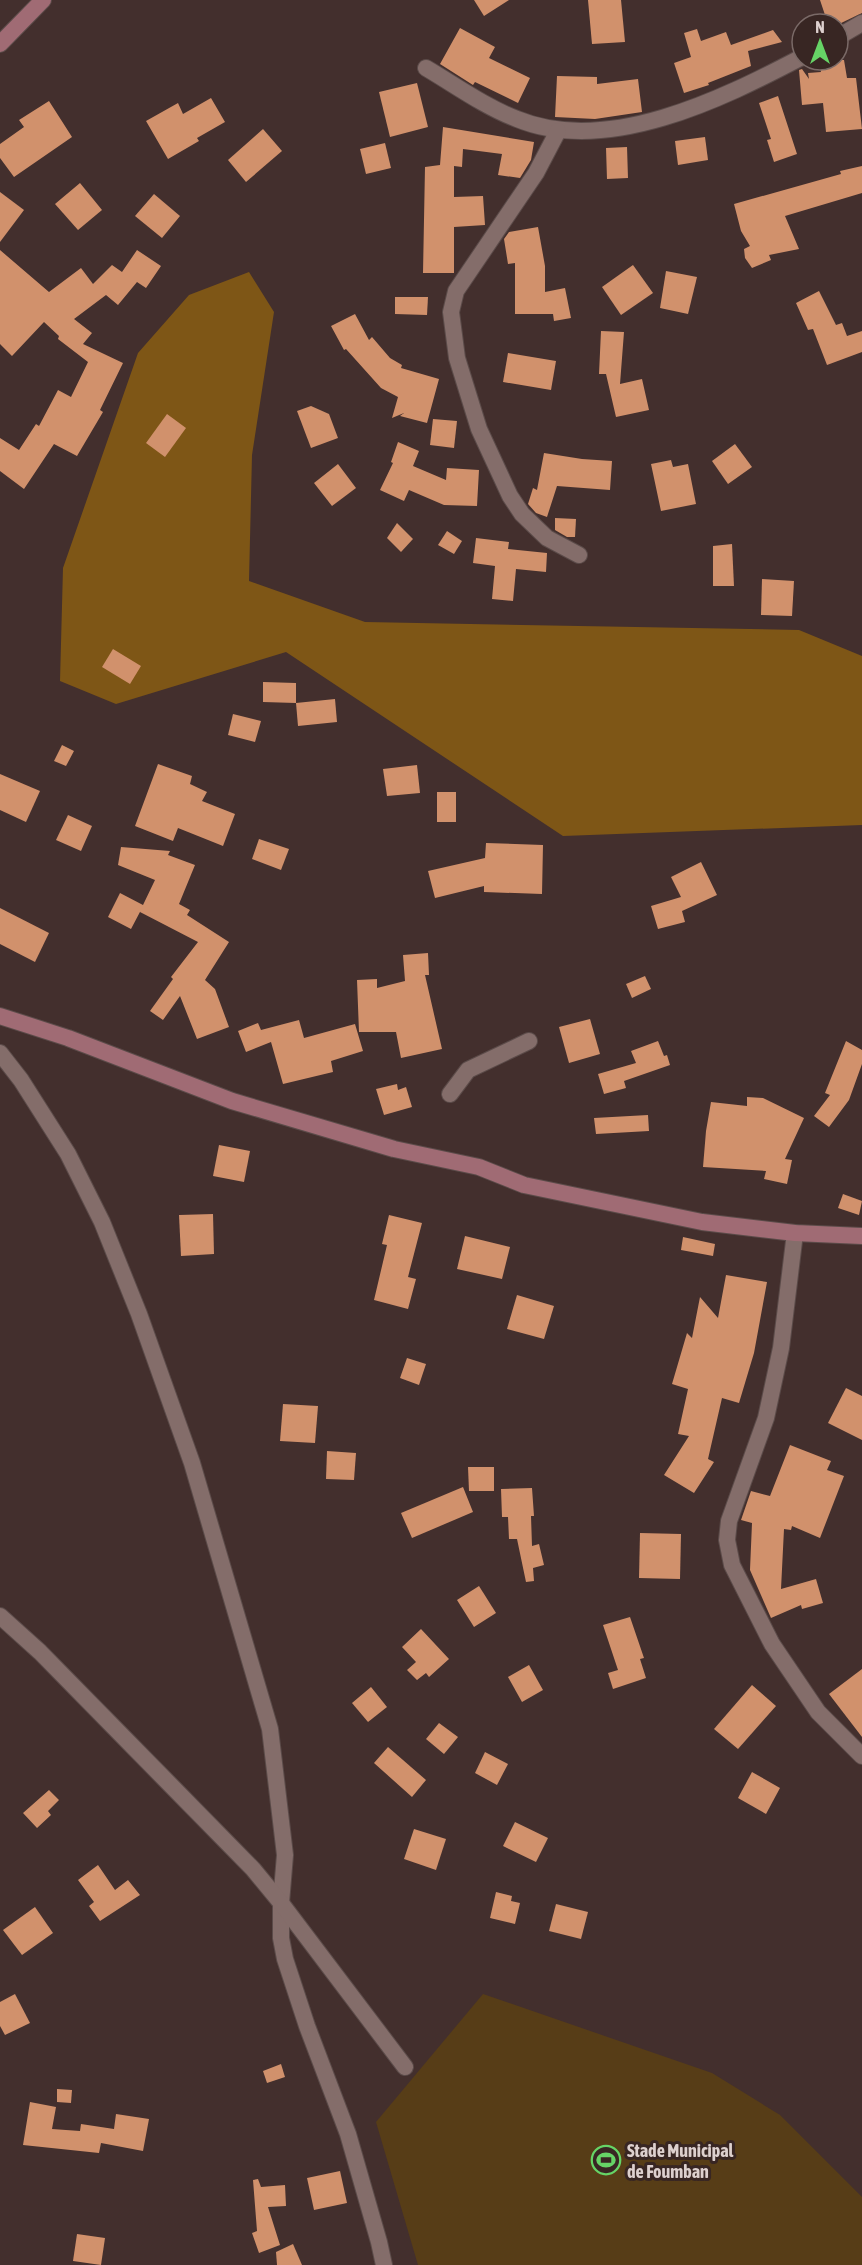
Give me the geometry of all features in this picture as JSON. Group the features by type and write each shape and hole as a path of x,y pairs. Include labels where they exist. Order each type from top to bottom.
{"main road":[{"path":"0,44 43,0"},
{"path":"0,1016 68,1038 232,1101 394,1149 479,1167 524,1185 702,1222 795,1233 862,1236"}],"street":[{"path":"426,68 517,120 558,131 587,132 617,129 667,116 742,89 790,63"},
{"path":"558,131 536,173 456,291 451,312 457,358 479,429 510,496 522,514 547,538 579,555"},
{"path":"450,1094 468,1070 529,1041"},
{"path":"0,1053 21,1080 68,1154 102,1222 139,1314 192,1463 270,1729 285,1856 281,1903 281,1938 285,1959 348,2134 384,2265"},
{"path":"795,1233 782,1348 766,1418 729,1521 727,1540 732,1564 772,1644 818,1712 862,1756"},
{"path":"0,1616 40,1652 253,1869 405,2067"}],"shaded area":[{"path":"249,272 274,312 252,455 249,581 365,622 799,630 862,656 862,825 563,836 286,652 116,704 60,681 63,568 138,353 189,295"},
{"name":"Stade Municipal de Foumban","path":"483,1994 712,2073 780,2115 862,2197 862,2265 418,2265 376,2122"}],"building":[{"path":"474,0 509,0 484,16"},
{"path":"588,0 621,0 625,42 592,44"},
{"path":"820,0 862,0 862,13 850,19 850,12 824,12"},
{"path":"460,28 495,47 489,58 530,78 518,103 475,82 473,85 440,64"},
{"path":"697,29 701,41 726,32 731,45 773,30 782,42 748,51 751,66 708,83 709,85 684,93 674,63 691,57 684,33"},
{"path":"799,72 804,72 809,79 808,73 846,72 847,78 856,78 862,129 826,132 823,103 802,105"},
{"path":"557,76 597,77 597,84 638,79 642,112 595,119 555,117"},
{"path":"417,83 428,127 390,137 379,92"},
{"path":"778,96 797,154 774,162 767,140 771,139 759,103"},
{"path":"211,98 225,122 197,138 199,141 168,159 146,121 178,103 183,114"},
{"path":"49,101 72,137 14,177 0,158 0,144 24,127 19,120"},
{"path":"443,127 534,142 531,160 520,178 498,175 502,154 463,149 462,167 454,166 454,197 483,196 485,225 454,227 454,273 423,273 425,167 440,165"},
{"path":"263,129 282,151 246,182 228,160"},
{"path":"705,137 708,160 678,165 675,141"},
{"path":"385,143 391,168 366,174 360,149"},
{"path":"627,147 628,178 607,179 606,148"},
{"path":"862,166 862,193 785,216 799,249 769,255 771,260 752,268 745,258 744,249 750,246 741,231 734,204"},
{"path":"80,183 102,210 78,230 55,204"},
{"path":"0,192 24,210 0,242"},
{"path":"154,194 180,216 162,238 135,216"},
{"path":"538,227 545,266 545,292 565,288 571,318 554,321 553,314 515,314 515,263 508,264 504,239 509,232"},
{"path":"0,250 49,292 81,268 93,284 112,265 122,272 137,250 161,266 146,288 137,282 118,305 106,295 74,319 92,333 83,344 123,363 100,410 103,412 77,456 54,444 24,489 0,471 0,438 19,450 36,424 39,426 58,390 71,397 88,362 58,339 59,336 44,322 12,356 0,344"},
{"path":"633,265 653,293 621,315 602,287"},
{"path":"666,271 697,277 688,314 660,308"},
{"path":"819,291 836,325 842,323 847,336 862,331 862,352 827,365 813,329 808,330 796,303"},
{"path":"395,297 428,297 427,315 395,314"},
{"path":"355,314 369,340 372,337 390,358 402,365 401,368 439,379 427,423 400,416 404,413 392,418 398,397 381,388 346,349 344,350 331,326"},
{"path":"601,331 624,332 620,384 642,379 649,410 616,417 606,374 599,374"},
{"path":"508,353 556,361 551,390 503,382"},
{"path":"311,406 329,414 338,438 311,448 297,411"},
{"path":"167,414 186,428 165,457 146,443"},
{"path":"433,419 457,421 454,448 430,445"},
{"path":"398,442 419,451 413,466 446,480 447,468 479,470 477,506 444,505 409,490 404,501 380,490 393,463 391,462"},
{"path":"735,444 752,467 728,484 712,461"},
{"path":"544,453 612,461 610,490 557,486 547,517 536,513 528,504 533,488 537,490"},
{"path":"671,460 673,467 688,464 696,504 661,511 651,464"},
{"path":"338,464 356,488 332,506 314,483"},
{"path":"555,518 576,519 575,537 567,537 555,530"},
{"path":"397,523 413,539 401,552 387,538"},
{"path":"447,531 462,541 454,554 438,545"},
{"path":"476,538 509,542 508,549 547,553 546,572 516,569 513,601 492,599 495,566 473,563"},
{"path":"732,544 734,586 713,586 713,546"},
{"path":"762,579 794,581 792,616 761,615"},
{"path":"113,649 141,666 130,684 102,667"},
{"path":"263,682 296,683 296,703 263,702"},
{"path":"335,699 337,722 298,726 296,703"},
{"path":"233,714 261,721 255,742 228,735"},
{"path":"62,745 74,751 66,766 54,761"},
{"path":"158,764 192,776 190,784 207,792 202,801 235,814 223,846 178,828 173,841 135,826"},
{"path":"417,765 420,793 387,796 383,769"},
{"path":"0,774 40,791 26,822 0,810"},
{"path":"437,792 456,792 456,822 437,822"},
{"path":"68,815 92,826 81,851 56,840"},
{"path":"259,839 289,849 281,870 252,859"},
{"path":"486,843 543,845 542,894 484,892 484,886 435,898 428,871 485,858"},
{"path":"121,847 170,851 168,855 195,865 179,904 190,910 187,915 229,942 205,980 215,989 229,1027 197,1039 180,996 163,1020 150,1011 173,979 171,977 198,942 140,912 141,910 131,929 108,917 120,893 143,905 155,880 118,865"},
{"path":"701,862 717,895 682,911 685,922 658,929 651,906 681,897 671,877"},
{"path":"0,908 49,933 35,962 0,944"},
{"path":"428,953 429,975 425,975 442,1049 401,1058 396,1032 359,1032 357,980 377,979 377,988 405,981 403,955"},
{"path":"645,976 651,989 632,998 626,984"},
{"path":"590,1019 600,1054 569,1063 559,1027"},
{"path":"299,1020 304,1038 355,1024 363,1051 331,1061 333,1072 283,1084 271,1042 246,1052 238,1031 258,1023 261,1030"},
{"path":"658,1041 670,1065 624,1081 626,1088 604,1094 598,1074 636,1063 631,1051"},
{"path":"846,1041 862,1050 862,1064 849,1100 829,1127 814,1116 830,1095 825,1093"},
{"path":"397,1084 398,1090 406,1087 412,1107 384,1115 376,1089"},
{"path":"747,1097 763,1098 804,1118 785,1159 792,1160 787,1184 764,1179 766,1171 703,1167 711,1102 747,1106"},
{"path":"648,1115 649,1131 596,1134 594,1118"},
{"path":"219,1145 250,1151 244,1182 213,1176"},
{"path":"843,1194 862,1201 859,1215 838,1208"},
{"path":"213,1214 214,1254 181,1256 179,1215"},
{"path":"389,1215 422,1223 408,1277 416,1279 408,1309 374,1300 387,1245 382,1244"},
{"path":"465,1236 510,1247 502,1279 457,1269"},
{"path":"683,1237 715,1244 713,1256 681,1250"},
{"path":"726,1275 767,1282 754,1353 739,1403 722,1398 708,1459 714,1462 694,1493 664,1475 689,1436 678,1434 688,1389 672,1384 687,1333 692,1338 700,1297 718,1318"},
{"path":"517,1295 554,1306 544,1339 507,1329"},
{"path":"407,1358 426,1364 419,1385 400,1378"},
{"path":"846,1388 862,1396 862,1440 828,1423"},
{"path":"283,1404 318,1406 315,1443 280,1441"},
{"path":"790,1445 831,1461 827,1470 844,1476 820,1538 792,1526 791,1530 784,1529 781,1589 816,1579 823,1603 802,1609 801,1605 771,1618 750,1570 752,1523 741,1520 751,1491 770,1496"},
{"path":"327,1451 356,1453 354,1480 326,1479"},
{"path":"468,1467 494,1467 494,1491 469,1491"},
{"path":"463,1487 473,1512 412,1538 401,1513"},
{"path":"532,1488 534,1516 531,1516 532,1546 539,1544 544,1565 533,1568 534,1581 526,1582 517,1539 509,1539 508,1517 502,1517 501,1489"},
{"path":"640,1533 681,1534 680,1579 639,1578"},
{"path":"479,1586 496,1613 474,1627 457,1600"},
{"path":"630,1617 644,1658 640,1659 646,1678 613,1689 608,1673 618,1670 603,1625"},
{"path":"421,1629 449,1659 429,1677 426,1673 417,1680 407,1670 416,1662 402,1647"},
{"path":"529,1665 543,1690 522,1702 508,1677"},
{"path":"862,1669 862,1737 829,1694"},
{"path":"752,1685 776,1706 738,1749 714,1729"},
{"path":"371,1687 387,1707 368,1722 352,1703"},
{"path":"439,1723 458,1737 444,1754 426,1739"},
{"path":"388,1747 426,1780 412,1797 374,1763"},
{"path":"485,1752 508,1764 497,1785 475,1773"},
{"path":"752,1772 780,1788 766,1814 738,1798"},
{"path":"49,1790 59,1800 48,1811 51,1815 37,1828 23,1813"},
{"path":"515,1822 548,1838 536,1862 503,1846"},
{"path":"414,1829 446,1839 436,1870 404,1859"},
{"path":"98,1865 115,1890 128,1880 140,1895 100,1921 89,1906 94,1902 78,1880"},
{"path":"496,1892 512,1896 511,1901 520,1903 515,1924 490,1918"},
{"path":"556,1904 588,1912 581,1939 549,1931"},
{"path":"35,1907 53,1933 22,1955 3,1930"},
{"path":"15,1994 30,2023 5,2035 0,2026 0,2002"},
{"path":"281,2064 285,2077 267,2083 263,2071"},
{"path":"57,2089 72,2090 71,2103 57,2102"},
{"path":"30,2102 56,2107 52,2129 80,2131 81,2124 114,2129 116,2114 149,2119 143,2151 101,2143 99,2153 23,2145"},
{"path":"340,2171 347,2203 314,2210 307,2178"},
{"path":"258,2179 261,2187 285,2185 286,2206 268,2207 280,2245 259,2253 252,2233 257,2231 253,2180"},
{"path":"77,2234 105,2238 101,2265 73,2261"},
{"path":"293,2244 302,2265 277,2265 276,2252"}],"place":[{"name":"Stade Municipal de Foumban","path":"606,2160"}]}
